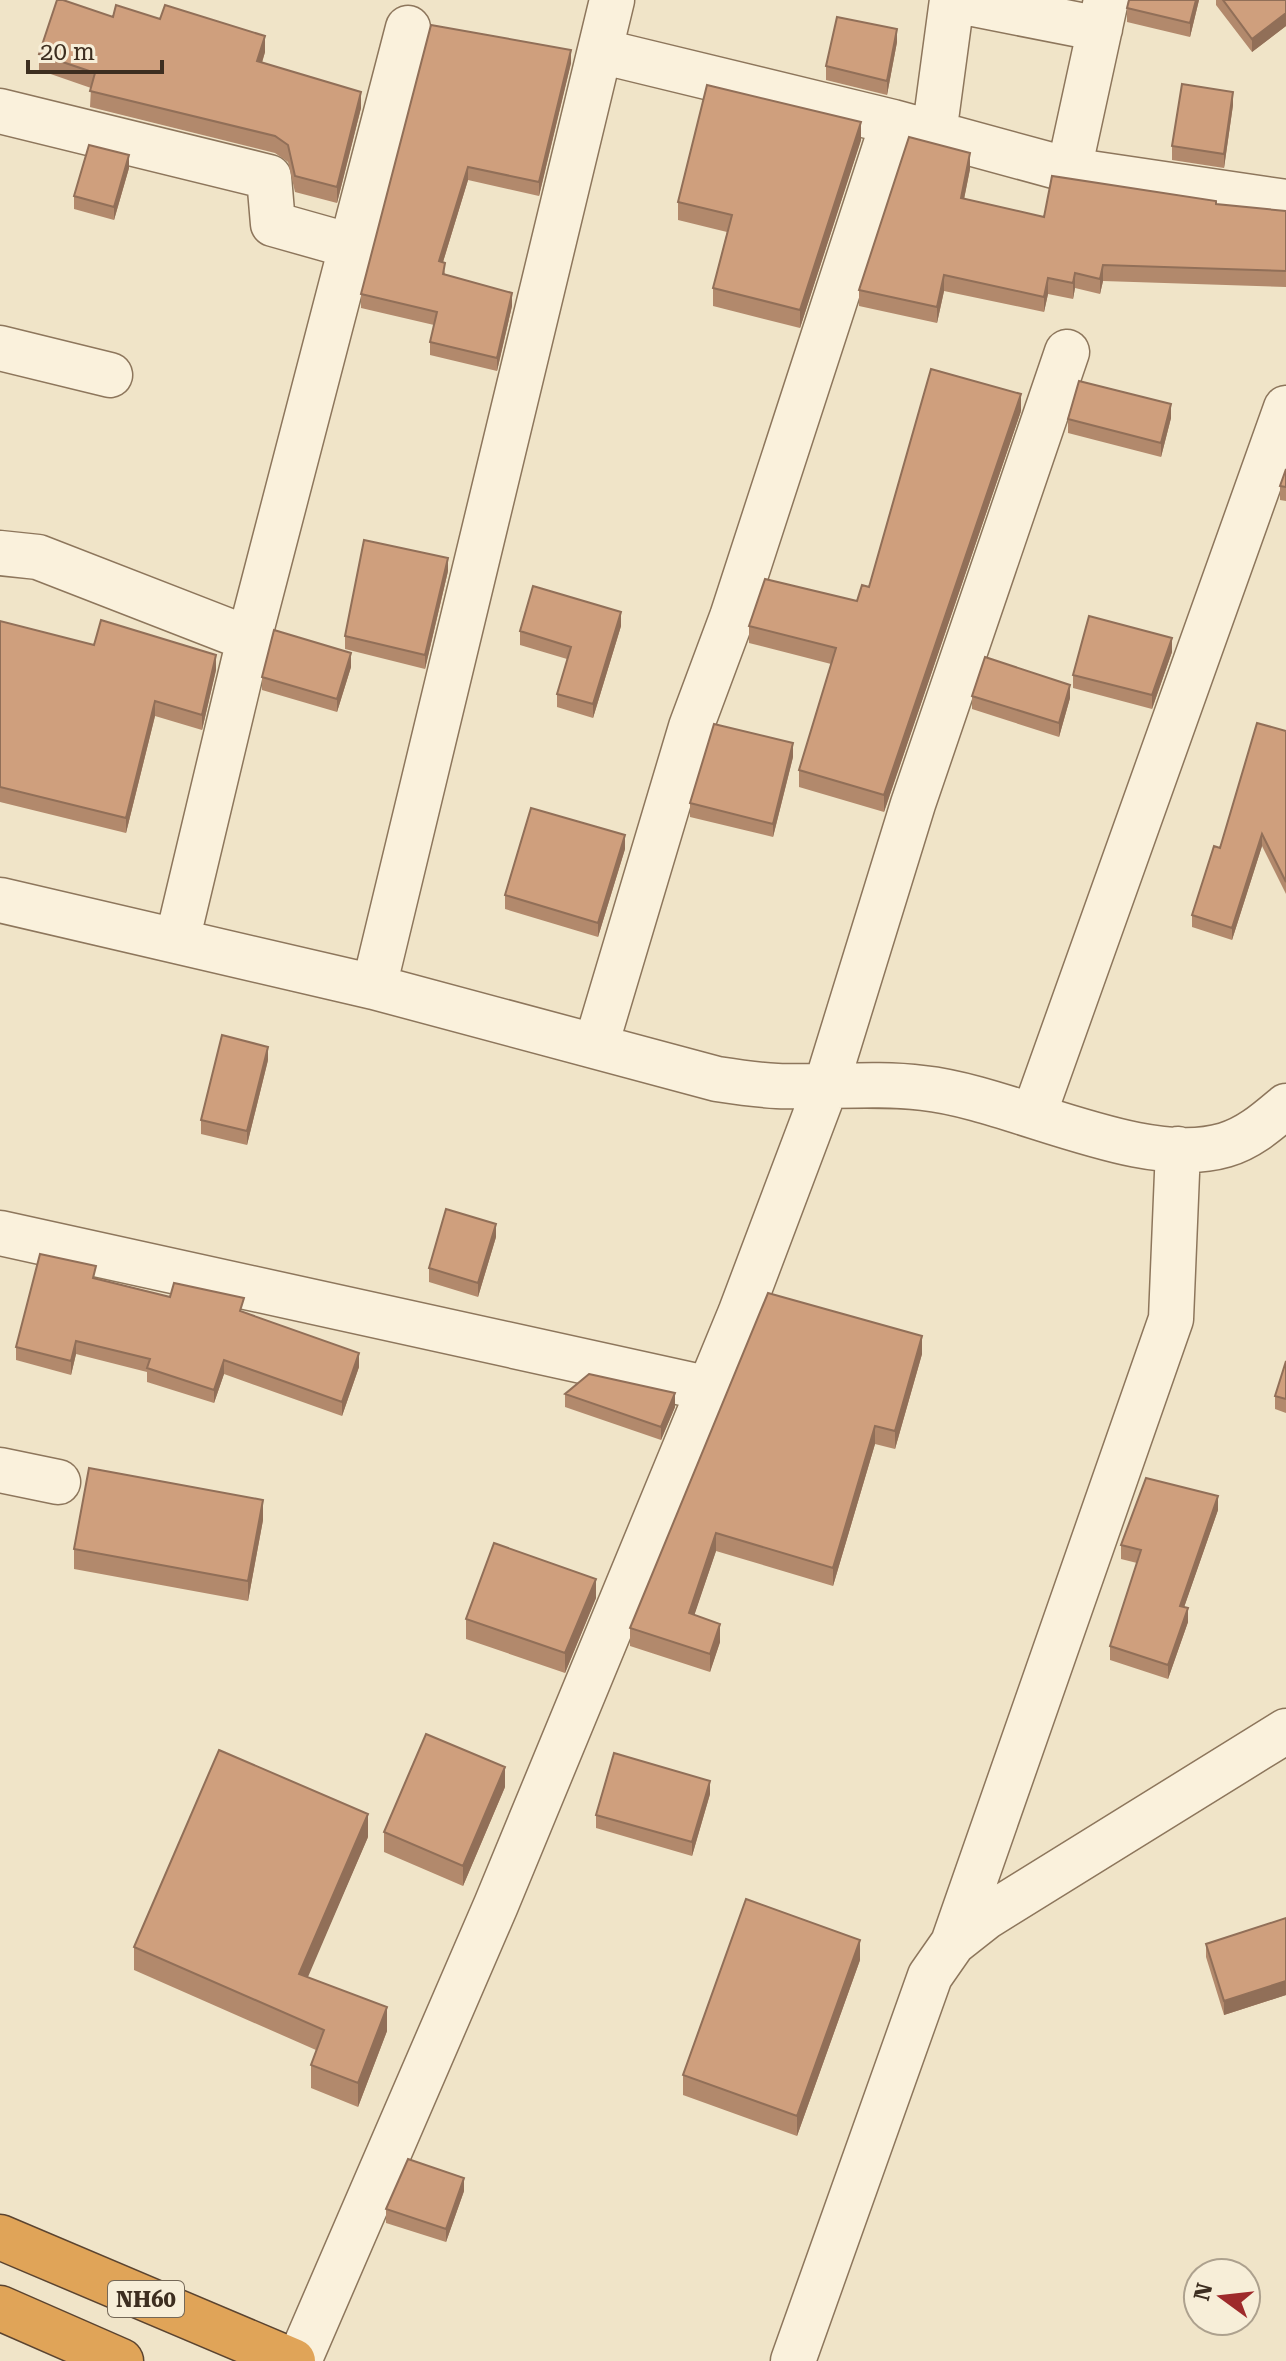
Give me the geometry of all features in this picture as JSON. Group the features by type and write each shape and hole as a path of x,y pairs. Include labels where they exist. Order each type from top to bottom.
{"highway":[{"name":"NH60","path":"0,2237 296,2361"},
{"name":"NH60","path":"0,2308 121,2361"}],"street":[{"path":"374,987 612,0"},
{"path":"934,134 952,0 1103,14 1069,170"},
{"path":"177,941 249,639 408,28"},
{"path":"600,51 893,122 1069,170 1286,202"},
{"path":"0,111 269,177 273,224 351,246"},
{"path":"596,1045 691,727 732,617 893,122"},
{"path":"0,348 110,375"},
{"path":"296,2361 502,1890 710,1389 826,1086 913,804 1067,352"},
{"path":"1034,1114 1286,408"},
{"path":"0,553 38,557 249,639"},
{"path":"0,900 374,987 717,1079 775,1086 869,1083 927,1088 1034,1114 1123,1142 1178,1149 1224,1145 1259,1129 1286,1106"},
{"path":"793,2361 930,1976 953,1943 1171,1319 1178,1149"},
{"path":"0,1233 710,1389"},
{"path":"0,1470 58,1482"},
{"path":"953,1943 986,1917 1286,1731"}],"building":[{"path":"57,0 113,17 116,5 160,19 165,5 265,36 257,61 361,92 337,187 295,176 288,145 275,136 90,91 95,73 39,54"},
{"path":"1129,0 1196,0 1190,23 1127,8"},
{"path":"1223,0 1286,0 1286,13 1252,39"},
{"path":"837,17 897,29 887,81 826,66"},
{"path":"431,25 571,50 539,182 468,167 439,261 445,263 443,274 512,293 497,358 430,342 437,312 361,294"},
{"path":"1182,84 1233,92 1224,154 1172,146"},
{"path":"707,85 861,122 800,310 713,288 732,215 678,202"},
{"path":"909,137 970,153 961,198 1044,217 1052,176 1216,201 1216,204 1286,211 1286,271 1103,265 1100,279 1075,273 1073,283 1048,278 1044,297 944,275 937,307 859,290"},
{"path":"89,145 129,155 114,207 74,196"},
{"path":"931,369 1021,394 884,795 799,770 836,648 749,626 765,579 857,601 862,585 869,587"},
{"path":"1079,381 1171,404 1161,443 1068,419"},
{"path":"1286,469 1286,487 1280,486"},
{"path":"364,540 448,558 425,655 345,636"},
{"path":"533,586 621,612 593,704 557,694 571,647 520,631"},
{"path":"1089,616 1172,638 1152,695 1073,675"},
{"path":"101,620 216,655 202,715 155,701 126,818 0,787 0,621 94,645"},
{"path":"274,630 351,653 337,699 262,677"},
{"path":"985,657 1070,685 1059,723 972,696"},
{"path":"1257,723 1286,731 1286,882 1262,834 1232,928 1192,915 1214,846 1220,848"},
{"path":"714,724 793,743 773,824 690,803"},
{"path":"531,808 625,835 598,923 505,895"},
{"path":"222,1035 268,1047 247,1131 201,1120"},
{"path":"446,1209 496,1224 478,1283 429,1268"},
{"path":"40,1254 96,1266 93,1278 170,1297 174,1283 244,1298 240,1311 359,1353 342,1402 224,1360 214,1390 147,1368 150,1359 76,1341 71,1361 16,1347"},
{"path":"768,1293 922,1336 895,1431 875,1426 833,1568 716,1533 689,1613 720,1624 710,1654 630,1628"},
{"path":"1286,1361 1286,1399 1275,1396"},
{"path":"589,1374 675,1393 661,1427 565,1394"},
{"path":"89,1468 263,1500 248,1581 74,1549"},
{"path":"1146,1478 1218,1496 1180,1606 1188,1608 1168,1665 1110,1646 1141,1550 1121,1545"},
{"path":"494,1543 596,1579 565,1653 466,1619"},
{"path":"426,1734 505,1767 463,1866 384,1832"},
{"path":"219,1750 368,1814 299,1974 387,2007 358,2083 311,2065 324,2030 134,1947"},
{"path":"614,1753 710,1781 692,1842 596,1815"},
{"path":"746,1899 860,1940 797,2116 683,2075"},
{"path":"1286,1918 1286,1981 1224,2001 1206,1944"},
{"path":"408,2159 464,2178 446,2229 386,2209"}]}
